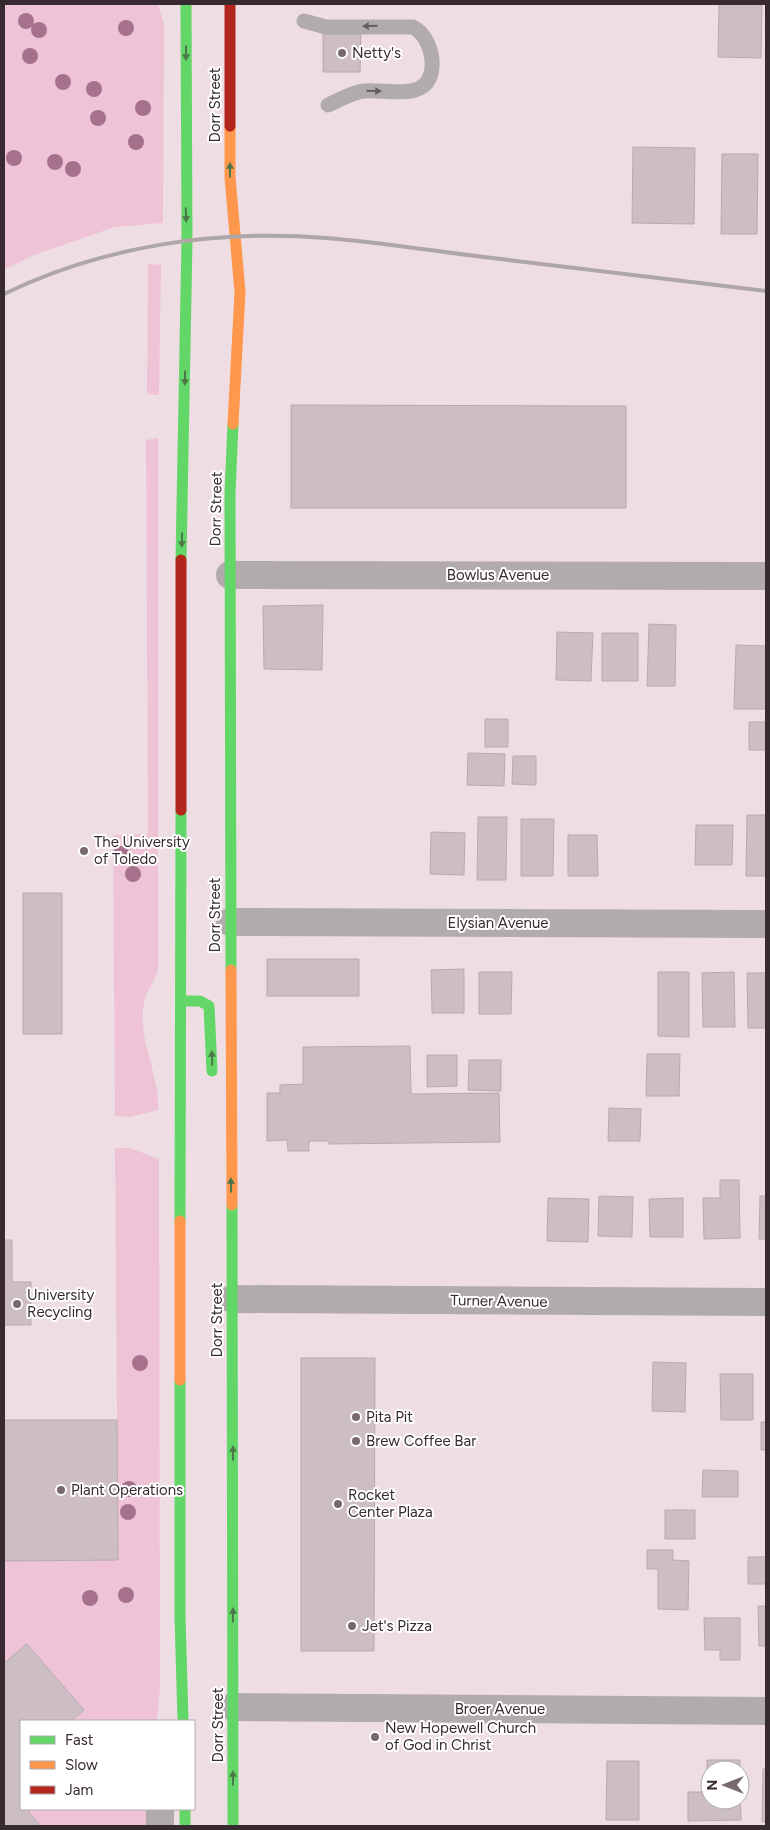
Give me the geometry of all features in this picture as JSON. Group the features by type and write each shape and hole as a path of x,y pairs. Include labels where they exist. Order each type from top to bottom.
{"main road":[{"name":"Dorr Street","path":"183,1720 180,1606 181,578 187,240 186,4"},
{"name":"Dorr Street","path":"230,4 230,177 240,292 230,493 233,1826"},
{"path":"182,1001 204,1002 210,1010 213,1087"},
{"path":"220,1183 232,1299"},
{"path":"185,1810 185,1826"}],"street":[{"name":"Bowlus Avenue","path":"230,575 766,576"},
{"name":"Elysian Avenue","path":"230,922 766,924"},
{"name":"Turner Avenue","path":"232,1299 766,1302"},
{"path":"176,1720 182,1689"},
{"name":"Broer Avenue","path":"233,1707 766,1710"},
{"path":"160,1810 160,1826"}],"lane":[{"path":"304,21 326,27 412,27 420,31 429,45 432,69 424,85 418,90 408,92 362,91 328,105"}],"shaded area":[{"path":"4,4 158,4 164,24 163,223 115,227 34,255 4,270"},
{"path":"148,264 161,265 159,395 147,394"},
{"path":"158,438 158,967 156,977 145,998 143,1017 146,1044 156,1083 158,1110 130,1117 115,1116 113,835 148,834 146,440"},
{"path":"115,1148 130,1148 159,1159 160,1688 157,1720 72,1720 84,1710 27,1644 4,1663 4,1561 118,1560"},
{"path":"30,1810 148,1810 147,1826 41,1826 29,1813"}],"building":[{"path":"719,4 762,4 761,58 718,57"},
{"name":"Netty's","path":"323,32 361,33 360,72 323,72"},
{"path":"633,147 695,148 694,224 632,223"},
{"path":"722,154 758,154 757,234 721,234"},
{"path":"291,405 626,406 626,508 291,508"},
{"path":"323,605 322,670 264,669 263,606"},
{"path":"649,624 676,625 675,686 647,686"},
{"path":"557,632 593,633 591,681 556,680"},
{"path":"602,633 638,633 638,681 602,681"},
{"path":"736,645 766,646 766,709 734,709"},
{"path":"485,719 508,719 508,747 485,747"},
{"path":"749,722 766,722 766,750 749,750"},
{"path":"468,753 505,754 504,786 467,785"},
{"path":"513,756 536,756 536,785 512,784"},
{"path":"747,815 766,815 766,876 746,876"},
{"path":"478,817 507,817 506,880 477,880"},
{"path":"521,819 554,819 553,876 521,876"},
{"path":"696,825 733,825 732,865 695,865"},
{"path":"431,832 465,833 464,875 430,874"},
{"path":"568,835 597,835 598,876 568,876"},
{"path":"23,893 62,893 62,1034 23,1034"},
{"path":"267,959 359,959 359,996 267,996"},
{"path":"464,969 464,1013 432,1013 431,970"},
{"path":"479,972 512,972 511,1014 479,1014"},
{"path":"658,972 689,972 689,1037 658,1036"},
{"path":"734,972 735,1027 703,1027 702,973"},
{"path":"747,973 766,973 766,1028 748,1028"},
{"path":"410,1046 411,1094 499,1093 500,1142 329,1144 329,1141 309,1141 309,1151 288,1151 287,1140 267,1141 267,1093 280,1093 280,1085 303,1084 303,1047"},
{"path":"647,1054 680,1054 679,1096 646,1096"},
{"path":"427,1055 457,1055 457,1086 427,1087"},
{"path":"469,1060 501,1060 501,1091 468,1090"},
{"path":"609,1108 641,1109 640,1141 608,1141"},
{"path":"720,1180 739,1180 740,1238 704,1239 703,1198 720,1198"},
{"path":"599,1196 633,1197 632,1237 598,1236"},
{"path":"760,1196 766,1196 766,1239 759,1239"},
{"path":"548,1198 589,1199 588,1242 547,1241"},
{"path":"683,1198 683,1237 650,1237 649,1199"},
{"name":"University Recycling","path":"4,1240 12,1240 12,1282 31,1282 31,1325 4,1325"},
{"name":"Rocket Center Plaza","path":"301,1358 375,1358 374,1651 301,1651"},
{"path":"653,1362 686,1363 685,1412 652,1411"},
{"path":"720,1374 753,1374 753,1420 721,1420"},
{"name":"Plant Operations","path":"4,1420 117,1420 118,1560 4,1561"},
{"path":"761,1422 766,1422 766,1450 761,1450"},
{"path":"703,1470 738,1471 738,1497 702,1497"},
{"path":"665,1510 695,1510 695,1539 665,1539"},
{"path":"647,1550 673,1550 673,1560 689,1561 688,1610 658,1609 658,1569 647,1569"},
{"path":"748,1557 766,1557 766,1584 748,1584"},
{"path":"758,1606 766,1606 766,1646 759,1646"},
{"path":"704,1618 740,1618 740,1660 720,1660 720,1650 705,1650"},
{"path":"27,1644 84,1710 72,1720 20,1720 20,1810 30,1810 29,1813 41,1826 4,1826 4,1663"},
{"path":"607,1761 639,1761 639,1820 606,1820"},
{"path":"763,1769 766,1769 766,1822 762,1822"},
{"path":"688,1792 700,1792 700,1810 741,1810 741,1820 688,1821"}],"railway":[{"path":"4,294 42,277 120,253 202,239 243,236 285,236 366,242 766,291"}],"traffic: fast":[{"path":"181,560 187,240 186,4"},
{"path":"231,970 230,493 233,424"},
{"path":"180,1221 181,810"},
{"path":"182,1001 200,1001 209,1006 212,1071"},
{"path":"232,1205 233,1826"},
{"path":"180,1380 180,1616 183,1720"},
{"path":"185,1810 185,1826"}],"traffic: slow":[{"path":"230,126 230,177 240,292 233,424"},
{"path":"231,970 232,1205"},
{"path":"180,1221 180,1380"}],"traffic: jam":[{"path":"230,4 230,126"},
{"path":"181,560 181,810"}],"place":[{"name":"Netty's","path":"342,53"},
{"name":"The University of Toledo","path":"84,851"},
{"name":"University Recycling","path":"17,1304"},
{"name":"Pita Pit","path":"356,1417"},
{"name":"Brew Coffee Bar","path":"356,1441"},
{"name":"Plant Operations","path":"61,1490"},
{"name":"Rocket Center Plaza","path":"338,1504"},
{"name":"Jet's Pizza","path":"352,1626"},
{"name":"New Hopewell Church of God in Christ","path":"375,1737"}]}
